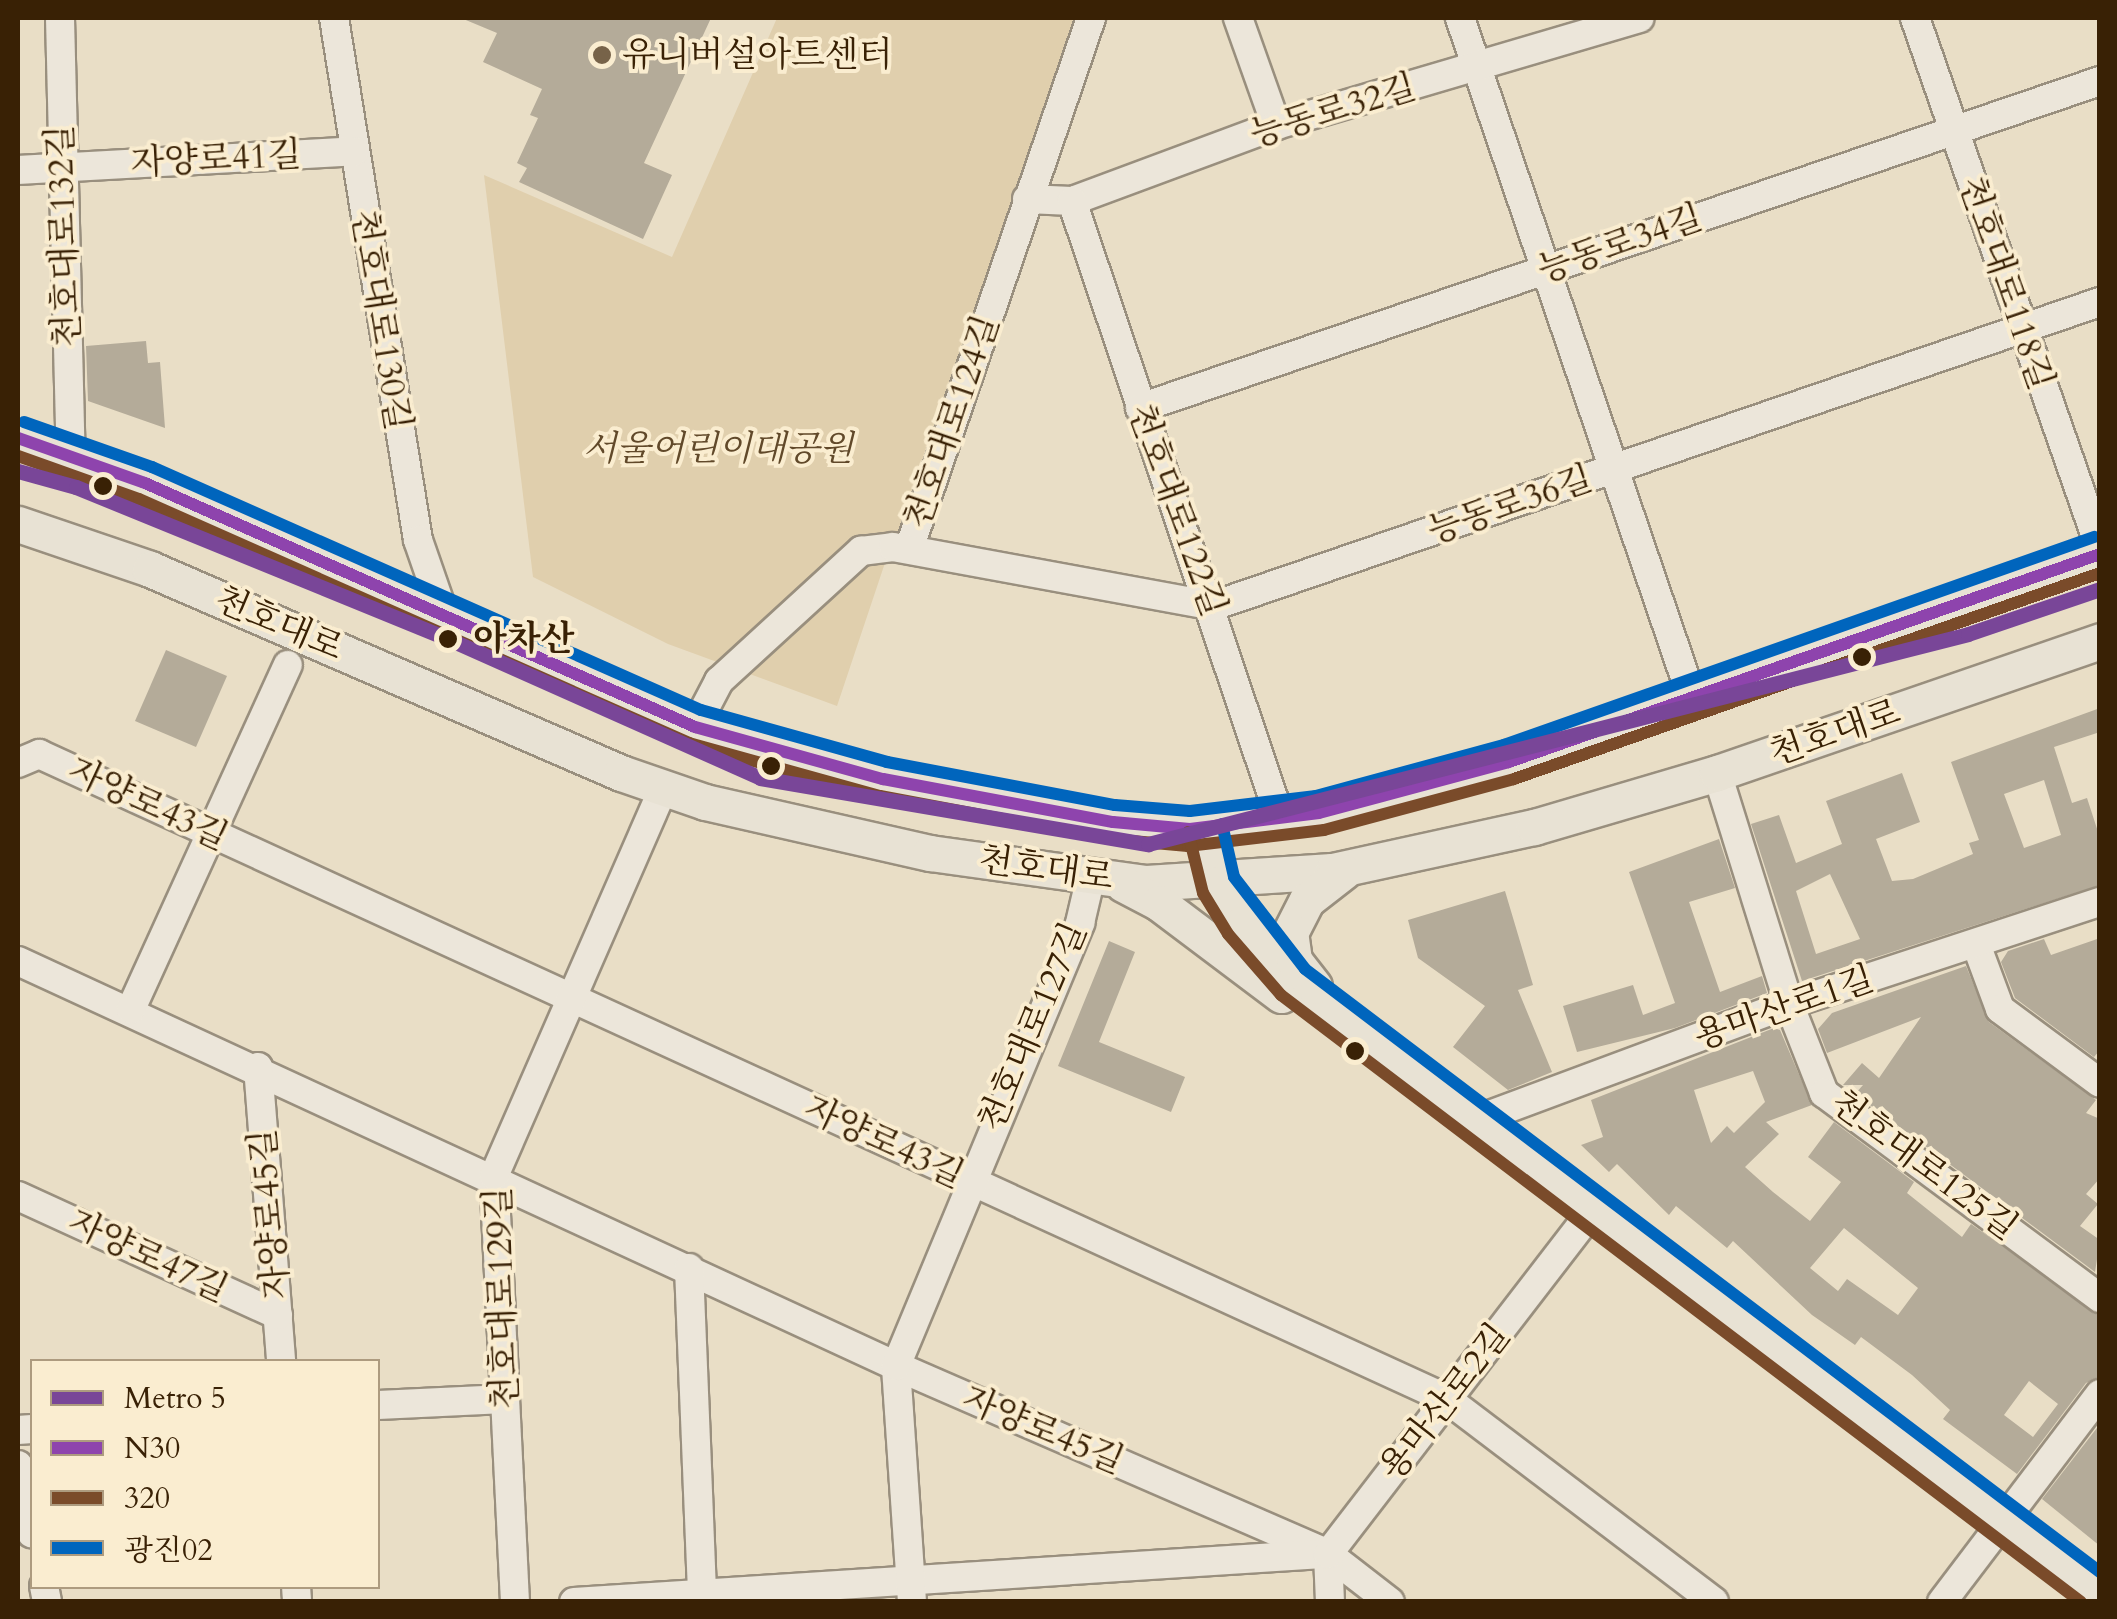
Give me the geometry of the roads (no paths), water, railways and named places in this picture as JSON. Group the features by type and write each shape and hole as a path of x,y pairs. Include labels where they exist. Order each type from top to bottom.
{"main road":[{"name":"천호대로","path":"18,438 71,454 695,727 786,755 984,800 1131,824 1206,828 1281,821 1509,762 2100,551"},
{"name":"천호대로","path":"18,524 150,569 663,789 826,833 1102,878 1218,884 1352,868 1534,828 1717,773 2100,641"},
{"path":"1206,828 1218,884 1271,960 1336,1020 2100,1594"},
{"path":"1336,1020 1294,960 1290,933 1316,890 1352,868"},
{"path":"1102,878 1159,904 1280,996 1336,1020"}],"street":[{"name":"천호대로132길","path":"60,18 71,454"},
{"name":"천호대로130길","path":"334,18 418,540 445,618"},
{"name":"천호대로124길","path":"695,727 720,681 849,559 877,547 909,549 1091,18"},
{"path":"1238,18 1276,125"},
{"path":"1460,18 1692,698"},
{"name":"능동로32길","path":"1027,200 1072,201 1276,125 1478,69 1640,18"},
{"name":"천호대로118길","path":"1915,18 2100,551"},
{"name":"능동로34길","path":"1140,408 2100,81"},
{"name":"자양로41길","path":"18,170 354,151"},
{"name":"천호대로122길","path":"1072,201 1140,408 1213,606 1281,821"},
{"name":"능동로36길","path":"909,549 1213,606 2100,302"},
{"path":"131,1009 288,664"},
{"name":"자양로43길","path":"18,763 39,754 1447,1398 1714,1602"},
{"name":"천호대로125길","path":"1717,773 1789,1004 1824,1092 2100,1298"},
{"name":"천호대로129길","path":"516,1602 494,1176 663,789"},
{"name":"천호대로127길","path":"911,1592 896,1366 968,1181 1102,878"},
{"name":"용마산로1길","path":"1471,1122 1789,1004 2098,906"},
{"path":"1976,944 2000,1008 2100,1083"},
{"name":"자양로45길","path":"18,961 258,1067 896,1366 1328,1554 1390,1602"},
{"name":"자양로45길","path":"258,1067 281,1359"},
{"name":"자양로47길","path":"18,1196 278,1315"},
{"name":"용마산로2길","path":"1328,1554 1591,1212"},
{"path":"689,1268 702,1594"},
{"path":"1942,1602 2100,1394"},
{"path":"380,1405 506,1399"},
{"path":"18,1465 30,1524"},
{"path":"574,1602 702,1594 911,1592 1328,1554 1330,1602"}],"metro line":[{"name":"5","path":"18,471 76,487 444,637 760,778 1148,844 1968,634 2100,589"}],"place":[{"name":"유니버설아트센터","path":"602,55"},
{"name":"아차산","path":"448,639"}],"park label":[{"name":"서울어린이대공원","path":"718,449"}]}
